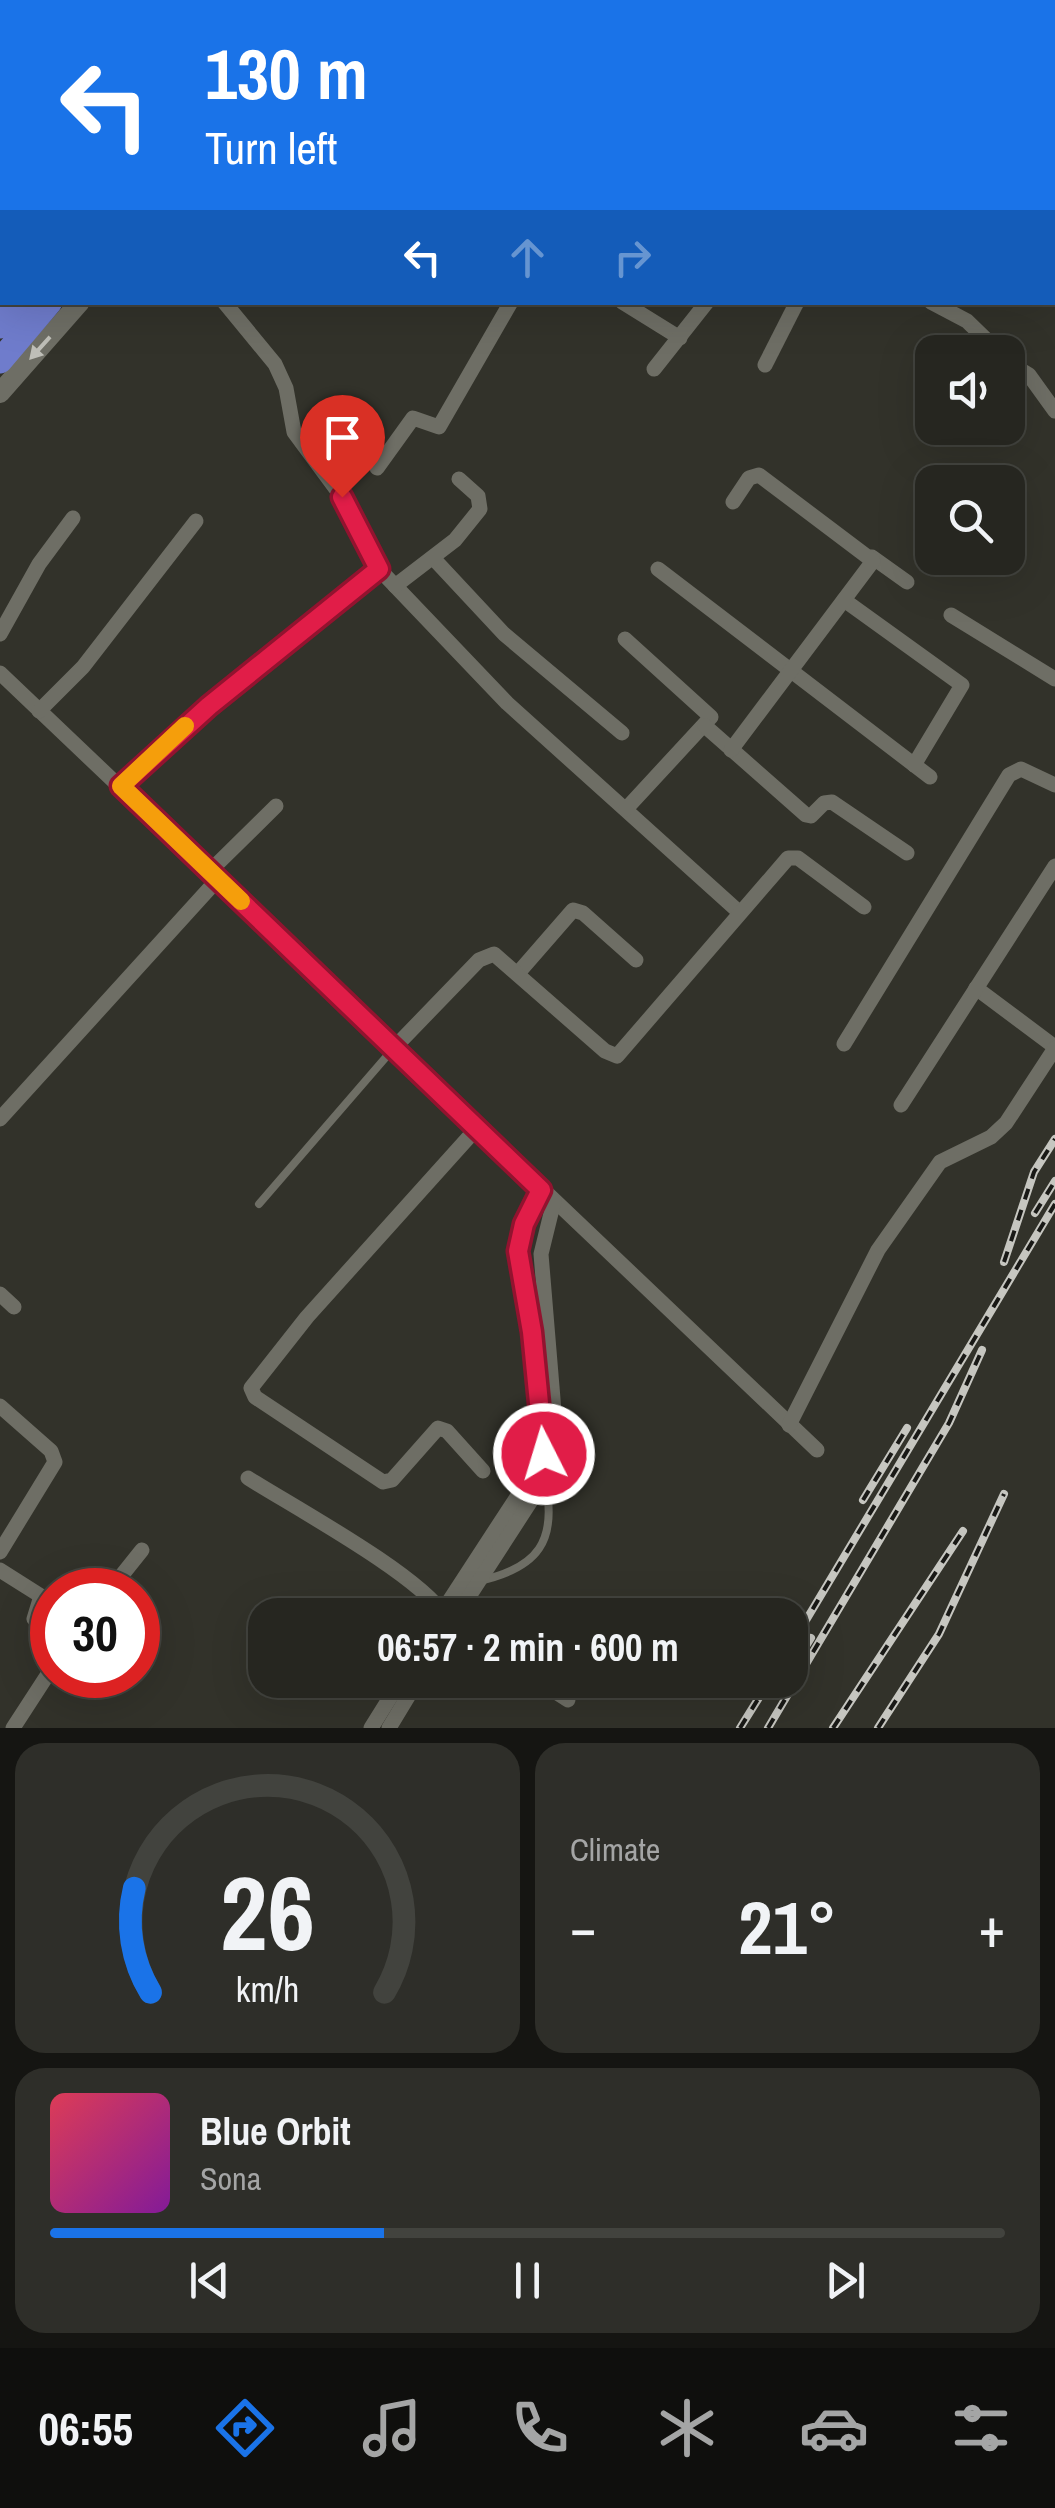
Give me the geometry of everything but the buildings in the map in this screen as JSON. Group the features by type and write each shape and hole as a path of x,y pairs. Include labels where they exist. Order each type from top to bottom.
{"highway":[{"path":"0,326 18,305"},
{"path":"0,360 47,305"}],"street":[{"path":"0,393 77,305"},
{"path":"230,305 275,364 286,388 294,432 342,497 379,569 507,704 740,912"},
{"path":"377,468 413,418 440,427 509,305"},
{"path":"627,305 680,338"},
{"path":"654,369 705,305"},
{"path":"765,365 795,305"},
{"path":"937,305 967,321 981,335"},
{"path":"1025,372 1055,411"},
{"path":"733,502 751,475 758,476 907,582"},
{"path":"396,586 434,559 480,509 478,496 459,479"},
{"path":"0,634 39,564 73,518"},
{"path":"39,711 83,668 196,520"},
{"path":"731,750 791,674 872,557"},
{"path":"434,559 504,634 622,733"},
{"path":"121,786 209,706 379,569"},
{"path":"658,569 930,777"},
{"path":"844,600 962,685 914,765"},
{"path":"951,614 1055,680"},
{"path":"626,639 710,712 706,726 626,809"},
{"path":"0,673 817,1450"},
{"path":"706,726 806,815 812,816 824,803 832,802 907,852"},
{"path":"844,1044 1009,775 1021,769 1055,786"},
{"path":"0,1120 276,806"},
{"path":"392,1048 486,955 500,957 605,1051 617,1056 782,862 792,856 864,907"},
{"path":"901,1104 1055,866"},
{"path":"519,972 573,910 583,913 636,960"},
{"path":"789,1425 878,1250 940,1162 991,1137 1006,1123 1055,1048 976,988"},
{"path":"477,1128 306,1317 251,1388 255,1397 383,1482 392,1480 438,1428 447,1430 483,1471"},
{"path":"457,1598 551,1457 518,1251 524,1224 541,1190"},
{"path":"462,1598 479,1581 546,1482 551,1457 540,1254 554,1202"},
{"path":"0,1294 14,1307"},
{"path":"0,1406 51,1451 55,1462 0,1552"},
{"path":"248,1478 396,1573 426,1598"},
{"path":"128,1568 142,1550"},
{"path":"0,1570 30,1589"},
{"path":"13,1728 32,1698"},
{"path":"371,1728 390,1698"},
{"path":"388,1728 407,1698"}],"lane":[{"path":"259,1204 392,1048"},
{"path":"479,1581 519,1569 541,1546 550,1522 546,1482"}],"railway":[{"path":"1004,1262 1034,1172 1055,1139"},
{"path":"1035,1213 1055,1181"},
{"path":"808,1617 1055,1204"},
{"path":"768,1728 949,1423 982,1350"},
{"path":"863,1500 907,1428"},
{"path":"878,1728 939,1634 1004,1494"},
{"path":"833,1728 963,1531"},
{"path":"808,1643 811,1638"},
{"path":"740,1728 759,1698"}],"slow traffic":[{"path":"185,726 121,786 241,901"}],"route":[{"path":"342,497 379,569 178,732 121,786 541,1190 524,1224 518,1251 532,1332 544,1454"}]}
